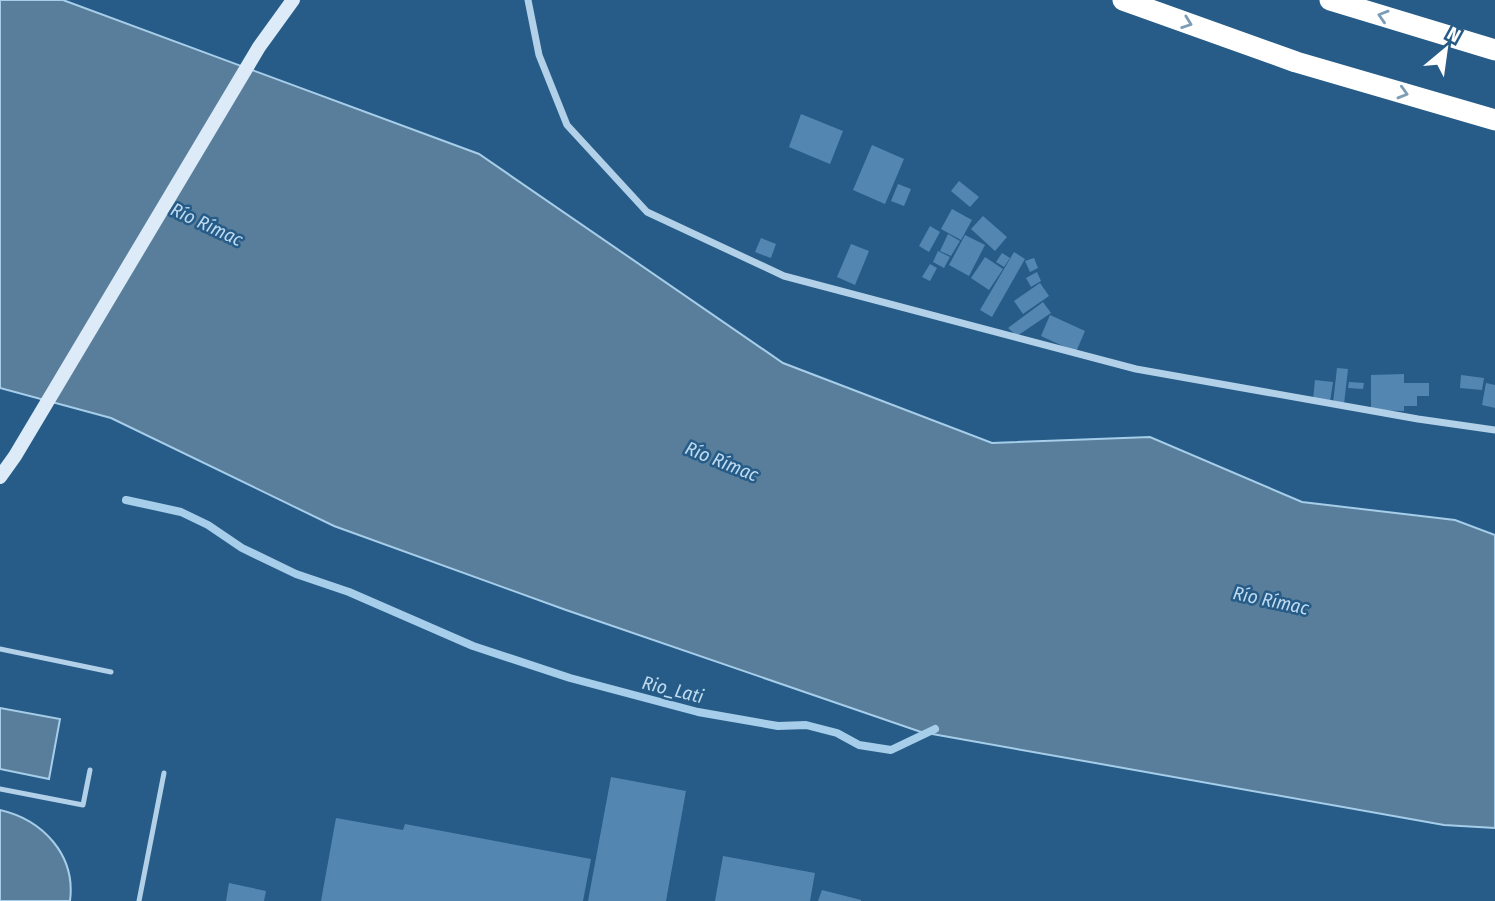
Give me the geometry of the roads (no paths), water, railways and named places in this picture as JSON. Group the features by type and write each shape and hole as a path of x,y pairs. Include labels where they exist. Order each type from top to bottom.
{"highway":[{"path":"1123,0 1296,62 1495,120"},
{"path":"1330,0 1495,50"}],"street":[{"path":"0,477 259,47 293,0"},
{"path":"528,0 539,55 567,125 646,212 783,276 1136,369 1405,417 1495,430"}],"lane":[{"path":"0,649 111,672"},
{"path":"0,789 82,805 90,770"},
{"path":"139,901 164,773"}],"water":[{"name":"Río Rímac","path":"0,0 63,0 479,154 783,363 992,443 1150,437 1302,502 1455,520 1495,535 1495,828 1444,825 921,732 566,610 334,526 111,418 0,388"},
{"path":"0,708 60,719 49,779 0,769"},
{"path":"0,810 30,822 53,842 68,869 70,901 0,901"}],"waterway":[{"name":"Rio_Lati","path":"126,500 181,512 208,525 242,548 296,574 349,592 473,646 570,678 698,712 778,726 806,725 837,733 859,745 891,750 935,729"}]}
